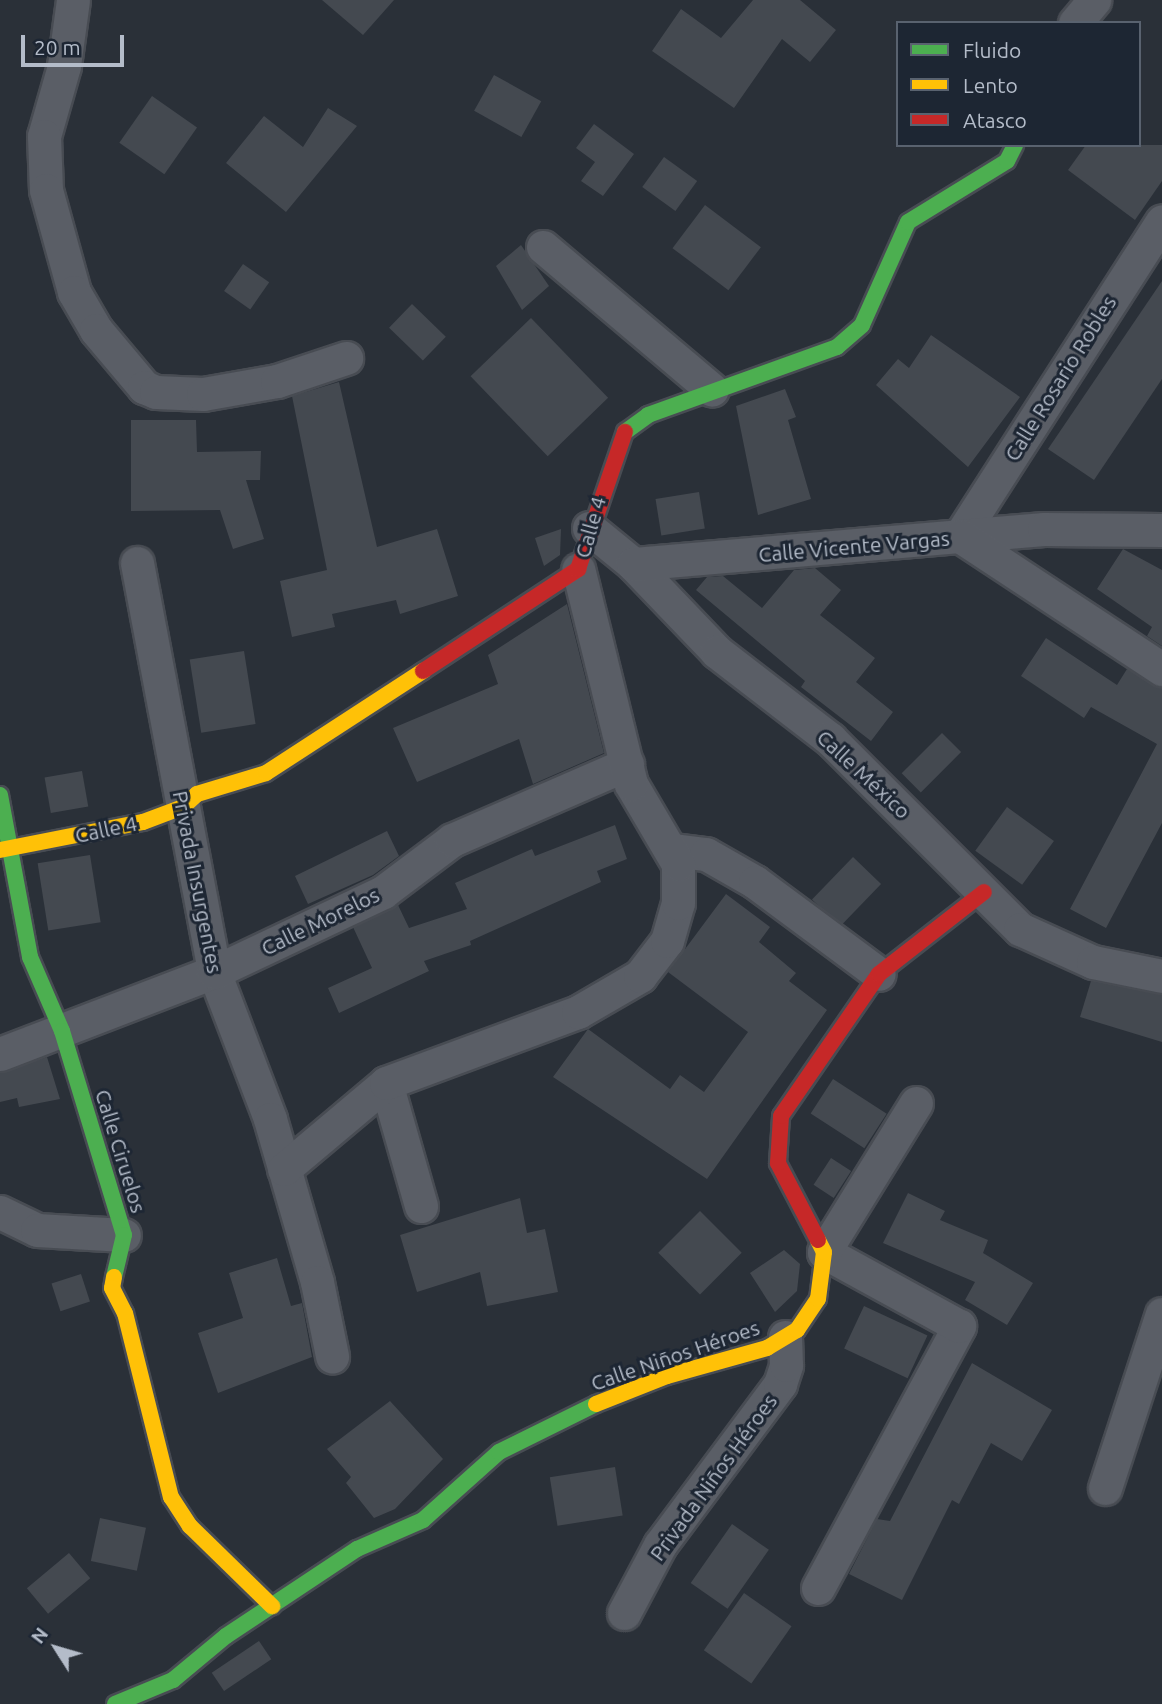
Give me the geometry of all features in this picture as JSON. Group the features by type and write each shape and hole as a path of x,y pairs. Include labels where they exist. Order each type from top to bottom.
{"street":[{"path":"73,0 64,66 44,136 46,190 74,292 96,330 144,387 156,392 203,394 264,383 346,358"},
{"path":"1077,21 1094,0"},
{"name":"Calle 4","path":"7,849 143,822 183,807 197,794 266,773 390,698 578,569 589,528 623,434 648,415 712,390 837,348 862,325 908,222 1007,161 1014,147"},
{"name":"Calle Rosario Robles","path":"960,536 1162,221"},
{"path":"543,247 712,390"},
{"name":"Calle México","path":"589,528 634,564 717,652 830,740 1020,929 1093,962 1162,976"},
{"path":"960,536 1044,529 1162,530"},
{"name":"Calle Vicente Vargas","path":"634,564 960,536 1162,669"},
{"name":"Privada Insurgentes","path":"137,563 214,972 284,1169 332,1356"},
{"path":"284,1169 386,1083 578,1012 640,976 667,940 678,904 678,864 631,785 578,569"},
{"name":"Calle Morelos","path":"0,1054 214,972 383,892 452,840 628,764"},
{"name":"Calle Ciruelos","path":"0,795 7,849 30,957 62,1031 124,1235 112,1289 125,1313 171,1497 190,1526 272,1606"},
{"path":"671,850 706,854 755,882 879,974"},
{"path":"818,1588 959,1326 824,1252 778,1163 782,1116 879,974 984,892"},
{"path":"386,1083 421,1206"},
{"path":"824,1252 916,1102"},
{"path":"0,1212 37,1230 124,1235"},
{"name":"Calle Niños Héroes","path":"115,1704 173,1680 272,1606 357,1549 423,1520 499,1452 552,1422 785,1337 797,1330 818,1299 824,1252"},
{"path":"1105,1488 1162,1314"},
{"name":"Privada Niños Héroes","path":"624,1613 660,1545 779,1384 786,1365 785,1337"}],"building":[{"path":"322,0 394,0 363,35"},
{"path":"753,0 800,0 836,30 810,62 782,39 734,108 652,51 681,9 721,38"},
{"path":"494,75 541,101 521,137 474,111"},
{"path":"152,96 197,128 164,174 119,143"},
{"path":"328,108 357,126 286,212 226,163 264,116 303,147"},
{"path":"594,124 634,154 603,196 581,181 595,162 576,148"},
{"path":"1162,145 1162,181 1135,220 1068,170 1085,147"},
{"path":"664,157 697,181 675,211 642,187"},
{"path":"705,205 761,247 728,290 673,248"},
{"path":"521,245 549,286 522,310 496,266"},
{"path":"243,264 269,282 250,309 224,291"},
{"path":"1162,281 1162,379 1094,480 1048,449"},
{"path":"412,304 446,337 423,360 389,328"},
{"path":"531,318 608,398 548,456 471,376"},
{"path":"931,335 1020,397 968,467 876,385 898,359 909,368"},
{"path":"339,382 377,547 437,529 458,596 400,614 396,600 332,614 335,627 292,637 280,581 327,570 292,396"},
{"path":"785,389 796,417 788,420 811,499 758,515 736,406"},
{"path":"131,420 196,420 197,452 261,451 260,480 246,480 264,539 233,549 220,510 131,511"},
{"path":"699,492 705,529 661,535 656,499"},
{"path":"561,529 560,555 544,566 535,538"},
{"path":"1123,549 1162,570 1162,646 1147,636 1152,627 1097,589"},
{"path":"815,568 841,590 820,615 875,658 856,682 893,712 871,741 801,687 805,681 696,590 707,577 723,576 762,608 794,570"},
{"path":"567,604 604,753 533,784 519,739 417,782 393,728 498,684 488,655"},
{"path":"1046,638 1117,685 1127,669 1162,688 1162,823 1106,928 1070,909 1157,744 1091,707 1084,718 1021,676"},
{"path":"244,651 256,724 201,733 190,660"},
{"path":"942,733 961,752 921,792 902,773"},
{"path":"82,771 88,806 51,813 45,778"},
{"path":"1007,807 1054,841 1022,885 975,851"},
{"path":"615,825 627,859 597,871 601,882 470,941 471,945 424,961 429,971 339,1013 328,988 372,968 353,927 398,905 409,928 467,909 455,883 532,849 535,856"},
{"path":"387,831 399,856 373,875 308,904 295,876"},
{"path":"90,855 101,922 48,930 38,863"},
{"path":"853,857 881,884 840,927 812,899"},
{"path":"726,894 770,927 759,942 796,973 789,981 827,1010 707,1179 553,1077 588,1029 670,1089 680,1075 704,1092 748,1032 668,972"},
{"path":"1091,981 1162,995 1162,1042 1080,1017"},
{"path":"47,1057 60,1099 19,1107 17,1098 0,1102 0,1073"},
{"path":"833,1079 887,1114 864,1148 811,1113"},
{"path":"831,1158 851,1171 834,1198 814,1185"},
{"path":"908,1193 945,1211 940,1220 988,1240 983,1253 1033,1283 1007,1325 965,1300 975,1282 883,1243"},
{"path":"520,1198 527,1233 545,1229 558,1292 487,1306 480,1272 417,1292 400,1235"},
{"path":"700,1211 742,1253 700,1294 658,1253"},
{"path":"784,1250 800,1264 797,1291 775,1312 750,1273"},
{"path":"277,1258 291,1306 302,1303 312,1357 218,1393 198,1333 243,1318 229,1273"},
{"path":"81,1274 90,1302 60,1311 52,1284"},
{"path":"864,1306 927,1336 908,1378 844,1349"},
{"path":"972,1363 1052,1410 1022,1461 991,1443 959,1504 952,1500 902,1600 849,1574 877,1519 890,1521"},
{"path":"390,1401 443,1459 395,1509 374,1518 346,1483 351,1477 327,1449"},
{"path":"615,1467 623,1515 557,1526 550,1477"},
{"path":"100,1518 146,1528 137,1571 91,1561"},
{"path":"732,1524 769,1550 728,1609 691,1583"},
{"path":"69,1553 90,1578 48,1614 27,1588"},
{"path":"744,1593 792,1626 751,1684 704,1650"},
{"path":"259,1641 271,1659 224,1691 212,1673"}],"traffic: fast":[{"path":"625,432 648,415 837,347 862,325 908,222 1007,161 1014,147"},
{"path":"0,795 30,957 62,1031 124,1235 114,1277"},
{"path":"115,1704 173,1680 226,1636 357,1549 423,1520 499,1452 596,1404"}],"traffic: slow":[{"path":"0,850 143,822 183,807 197,794 266,773 423,671"},
{"path":"596,1404 667,1376 767,1348 797,1330 818,1299 824,1252 818,1240"},
{"path":"114,1277 112,1288 125,1313 171,1497 190,1526 272,1606"}],"traffic: jam":[{"path":"423,671 578,569 625,432"},
{"path":"818,1240 778,1163 781,1116 879,974 984,892"}]}
